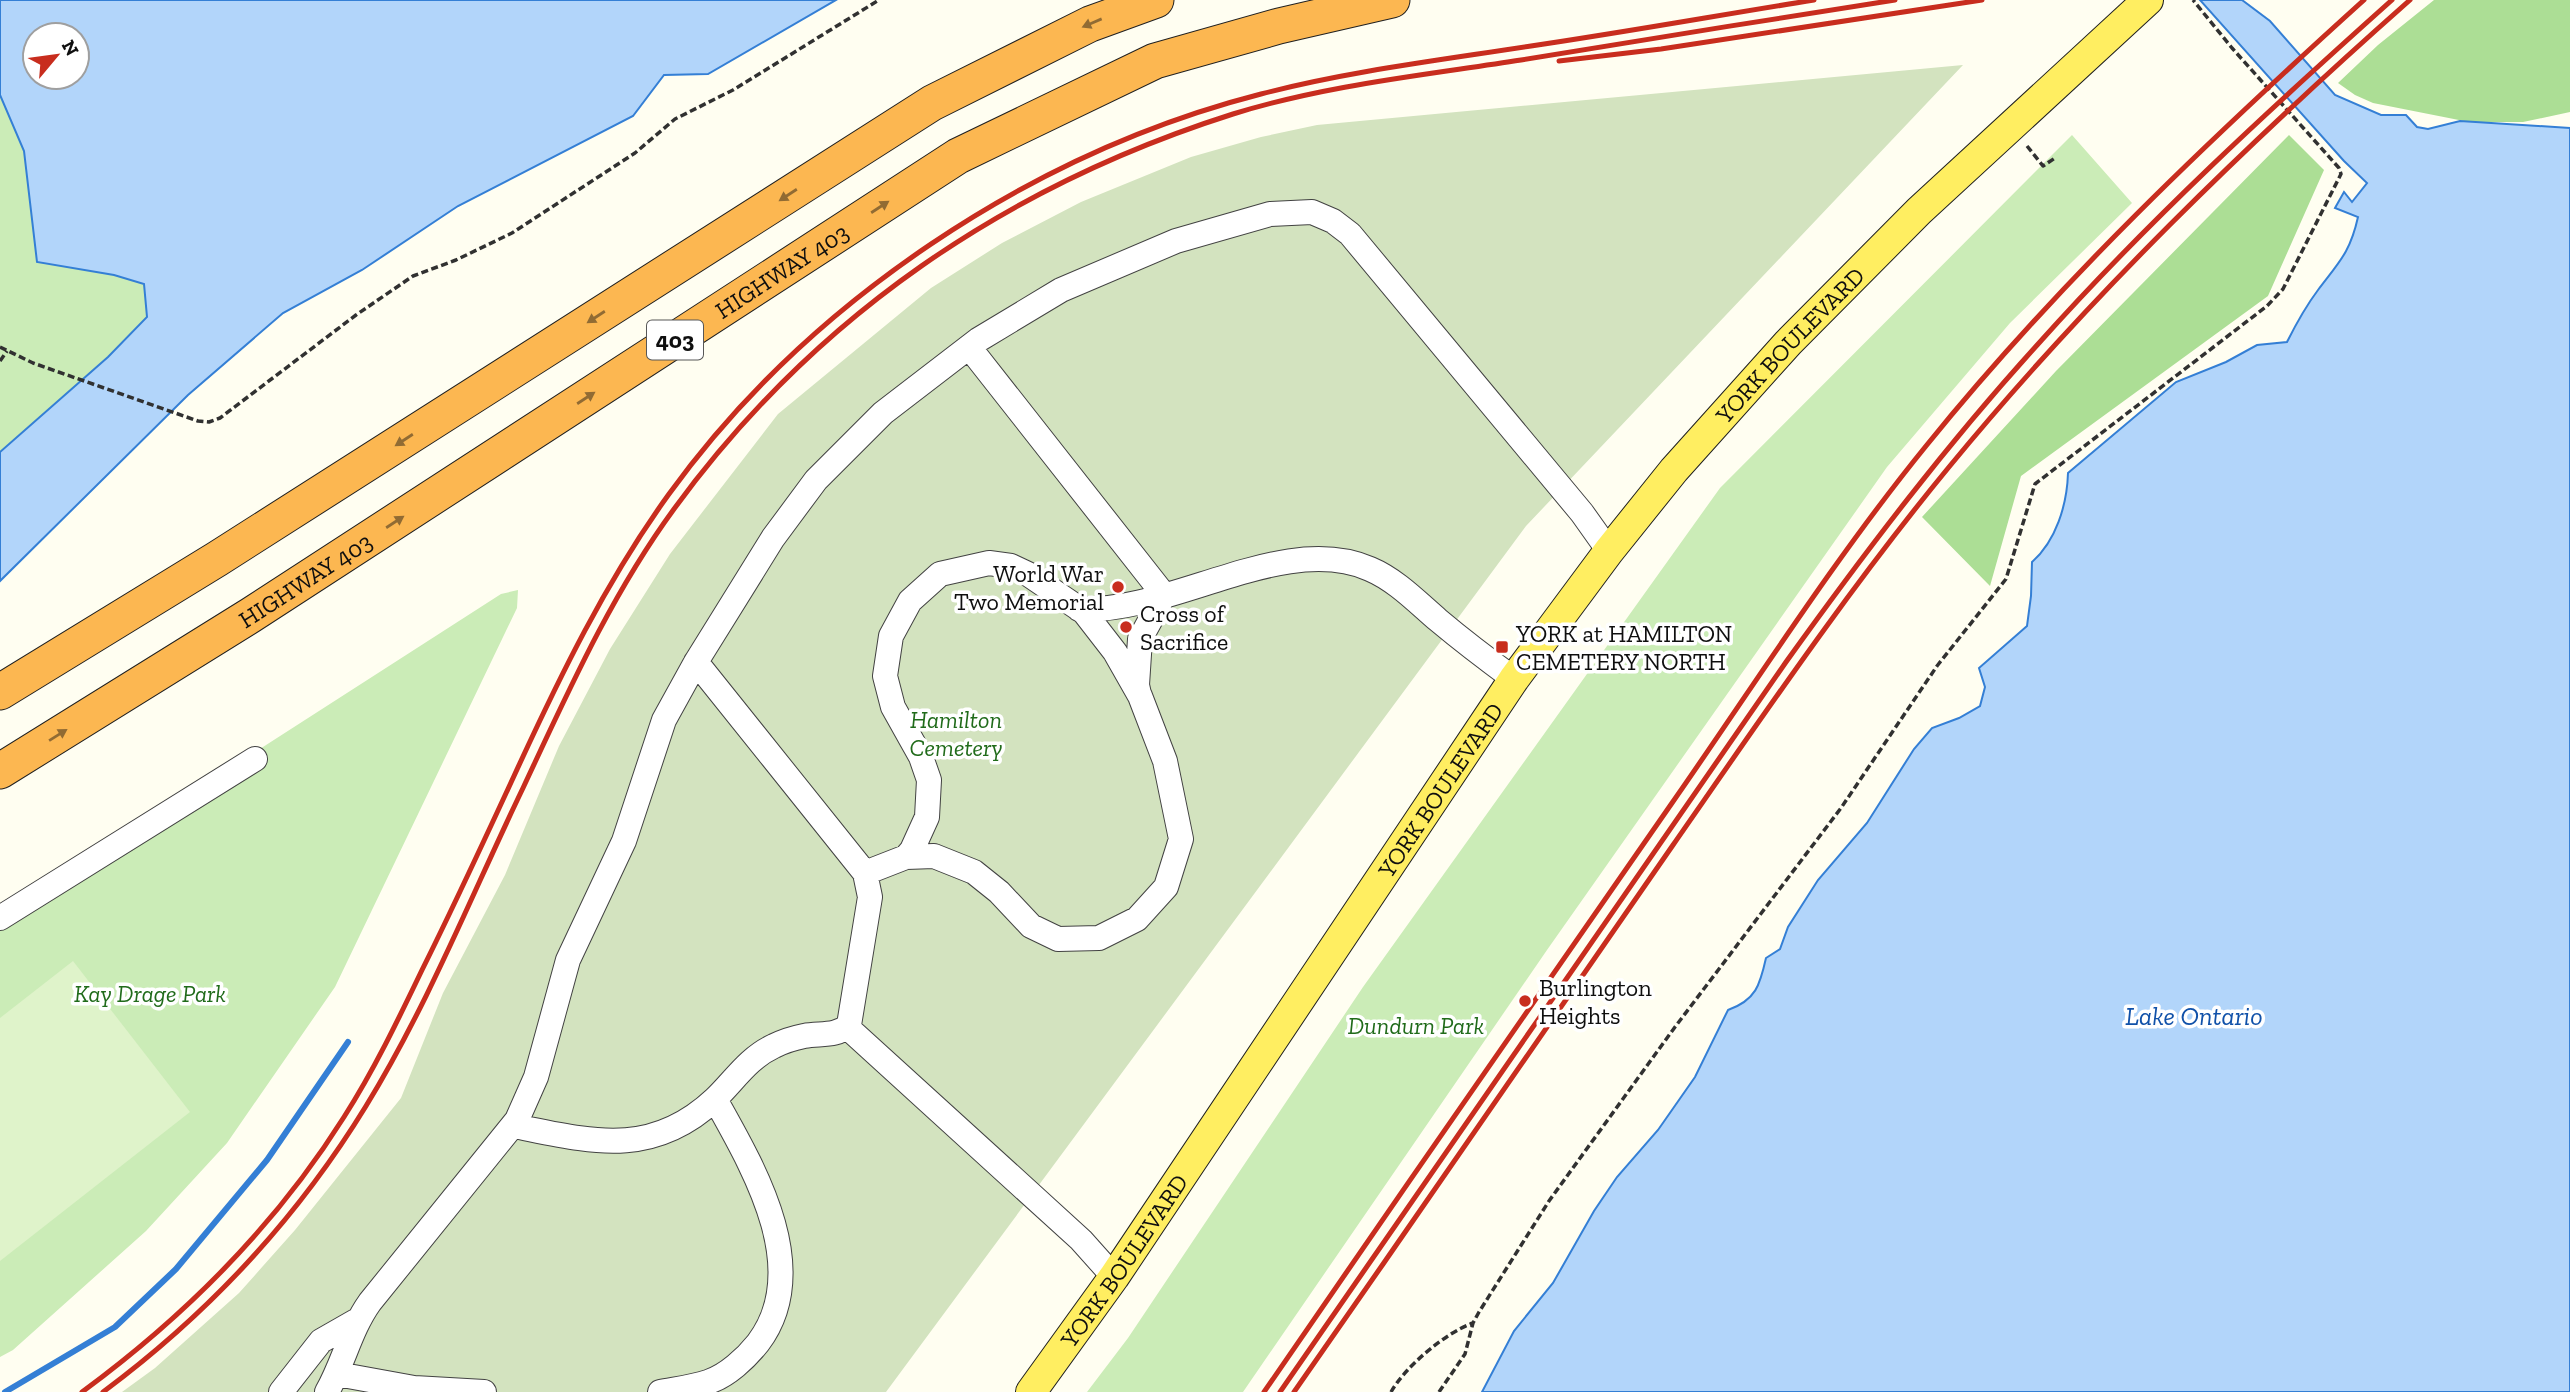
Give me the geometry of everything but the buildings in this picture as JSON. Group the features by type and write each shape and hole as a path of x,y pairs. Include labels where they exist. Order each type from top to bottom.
{"highway":[{"name":"403","path":"0,692 218,559 932,103 1090,23 1156,0"},
{"name":"HIGHWAY 403","path":"0,771 251,615 958,156 1154,61 1279,26 1392,0"}],"main road":[{"name":"YORK BOULEVARD","path":"1031,1392 1114,1277 1514,679 1609,551 1674,470 1788,343 1919,211 2148,0"}],"lane":[{"path":"484,1392 332,1383 356,1321 514,1126 536,1077 568,960 624,841 664,720 696,662 773,538 816,480 883,413 969,347 1061,290 1176,241 1270,214 1312,212 1333,221 1350,234 1582,513 1609,551"},
{"path":"969,347 1164,596"},
{"path":"1079,609 1126,606 1295,559 1332,559 1369,568 1391,580 1474,650 1514,679"},
{"path":"906,857 928,817 929,780 921,757 893,707 885,676 891,636 910,601 940,574 989,563 1011,566 1028,574 1079,609 1115,652 1140,696"},
{"path":"865,873 906,857 934,856 974,872 999,892 1031,926 1058,939 1099,938 1137,919 1166,887 1181,839 1165,761 1137,685 1140,639 1164,596"},
{"path":"514,1126 592,1141 629,1142 675,1128 715,1099 747,1063 773,1046 803,1037 836,1034 847,1027 870,897 865,873 696,662"},
{"path":"0,918 255,759"},
{"path":"847,1027 1081,1240 1114,1277"},
{"path":"660,1392 709,1382 748,1357 768,1330 778,1309 781,1252 757,1176 715,1099"},
{"path":"281,1392 321,1341 356,1321"}],"path":[{"path":"0,347 70,377 181,416 209,422 220,418 334,331 412,276 456,260 512,233 635,153 676,119 733,90 879,0"},
{"path":"1439,1392 1465,1354 1473,1323 1549,1201 1675,1027 1841,808 1937,666 2006,579 2035,484 2267,306 2283,289 2341,174 2339,168 2231,48 2193,0"},
{"path":"2028,147 2043,166 2054,158"},
{"path":"0,361 8,351"},
{"path":"1391,1392 1397,1380 1419,1359 1463,1326 1473,1323"}],"green space":[{"path":"2434,0 2570,0 2570,112 2523,122 2469,122 2373,103 2338,83 2378,45"},
{"name":"Hamilton Cemetery","path":"1963,65 1526,526 886,1392 122,1392 155,1368 239,1293 295,1230 401,1098 443,993 505,875 559,746 610,649 670,554 778,414 931,288 1002,243 1081,202 1191,157 1261,137 1317,125"},
{"path":"0,95 24,151 37,262 114,275 144,284 147,318 108,357 0,452"},
{"name":"Dundurn Park","path":"2072,135 2132,203 2010,323 1887,467 1547,950 1243,1392 1087,1392 1128,1338 1363,987 1720,488"},
{"path":"2289,135 2324,170 2268,296 2021,476 1990,586 1922,517 2056,371"},
{"name":"Kay Drage Park","path":"518,590 517,608 335,987 227,1143 146,1231 13,1350 0,1357 0,912 501,594"},
{"path":"73,961 190,1112 0,1261 0,1018"}],"water":[{"path":"0,0 836,0 708,74 664,75 633,116 458,206 362,270 283,313 188,395 0,581 0,452 108,357 147,317 144,284 114,275 37,262 24,151 0,95"},
{"name":"Lake Ontario","path":"2200,0 2242,0 2270,21 2335,95 2381,115 2406,115 2417,127 2428,129 2460,121 2570,128 2570,1392 1482,1392 1514,1331 1553,1283 1594,1211 1617,1177 1658,1130 1695,1077 1728,1010 1745,1001 1755,990 1766,958 1780,949 1788,927 1818,880 1867,823 1914,749 1932,728 1959,718 1980,706 1985,687 1979,668 2027,626 2032,562 2048,544 2059,522 2068,473 2176,382 2226,362 2257,345 2287,342 2309,302 2347,249 2358,217 2335,208 2344,192 2352,202 2367,183 2344,161"}],"waterway":[{"path":"5,1392 115,1327 176,1269 267,1160 348,1042"}],"railway":[{"path":"82,1392 192,1301 258,1232 317,1157 355,1099 385,1045 566,667 604,596 646,527 725,424 788,359 857,299 931,244 1009,196 1091,154 1175,120 1261,94 1362,72 1814,0"},
{"path":"103,1392 179,1330 248,1261 281,1225 339,1147 410,1029 574,680 630,575 674,509 729,440 789,376 853,318 921,266 994,220 1070,179 1150,144 1233,114 1304,95 1376,82 1895,0"},
{"path":"1559,61 1661,49 1982,0"},
{"path":"1264,1392 1796,622 1892,489 1976,386 2081,271 2192,160 2364,0"},
{"path":"1280,1392 1786,662 1939,459 2005,381 2123,253 2255,124 2392,0"},
{"path":"1294,1392 1773,701 1912,512 2002,404 2170,224 2288,110 2410,0"}],"place":[{"name":"World War Two Memorial","path":"1118,587"},
{"name":"Cross of Sacrifice","path":"1126,627"},
{"name":"YORK at HAMILTON CEMETERY NORTH","path":"1502,647"},
{"name":"Burlington Heights","path":"1525,1001"}]}
